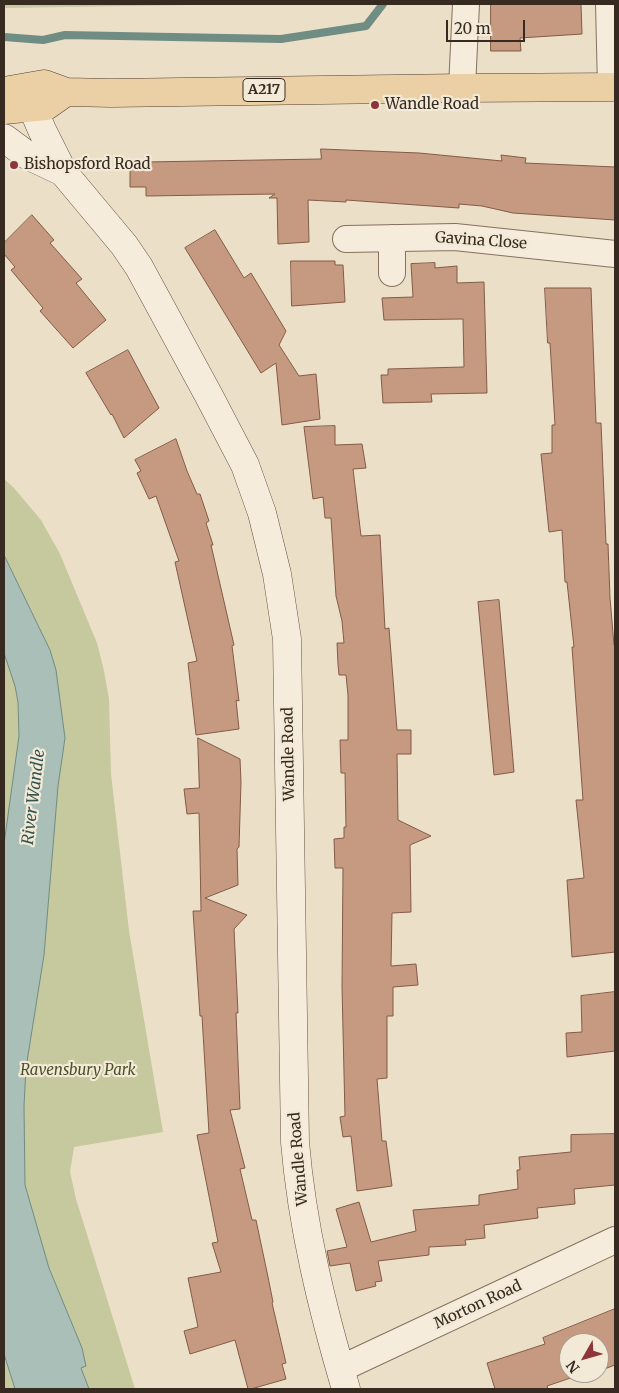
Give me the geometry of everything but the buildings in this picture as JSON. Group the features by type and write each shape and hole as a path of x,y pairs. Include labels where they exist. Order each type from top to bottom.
{"main road":[{"name":"A217","path":"4,110 20,95 46,106 66,92 613,87"}],"street":[{"path":"462,88 466,4"},
{"path":"609,4 613,87"},
{"name":"Wandle Road","path":"20,95 63,172 124,245 161,306 210,396 245,465 262,513 278,574 288,639 295,1142 298,1183 307,1237 343,1379"},
{"name":"Wandle Road","path":"4,138 27,155 63,172"},
{"name":"Gavina Close","path":"346,239 455,237 615,254"},
{"path":"392,238 392,273"},
{"name":"Morton Road","path":"343,1379 615,1240"}],"green space":[{"path":"4,4 252,4 4,8"},
{"name":"Ravensbury Park","path":"4,479 41,520 60,554 97,643 109,699 111,774 129,931 163,1132 74,1147 70,1172 76,1199 135,1389 4,1389"}],"water":[{"name":"River Wandle","path":"4,555 50,650 56,670 65,738 58,786 44,955 26,1068 24,1106 25,1185 49,1268 82,1348 86,1366 81,1368 89,1389 15,1389 4,1354 4,844 19,736 18,702 15,686 4,653"}],"waterway":[{"path":"4,37 43,40 65,35 281,39 366,26 383,4"}],"place":[{"name":"Wandle Road","path":"375,105"},
{"name":"Bishopsford Road","path":"14,165"}]}
